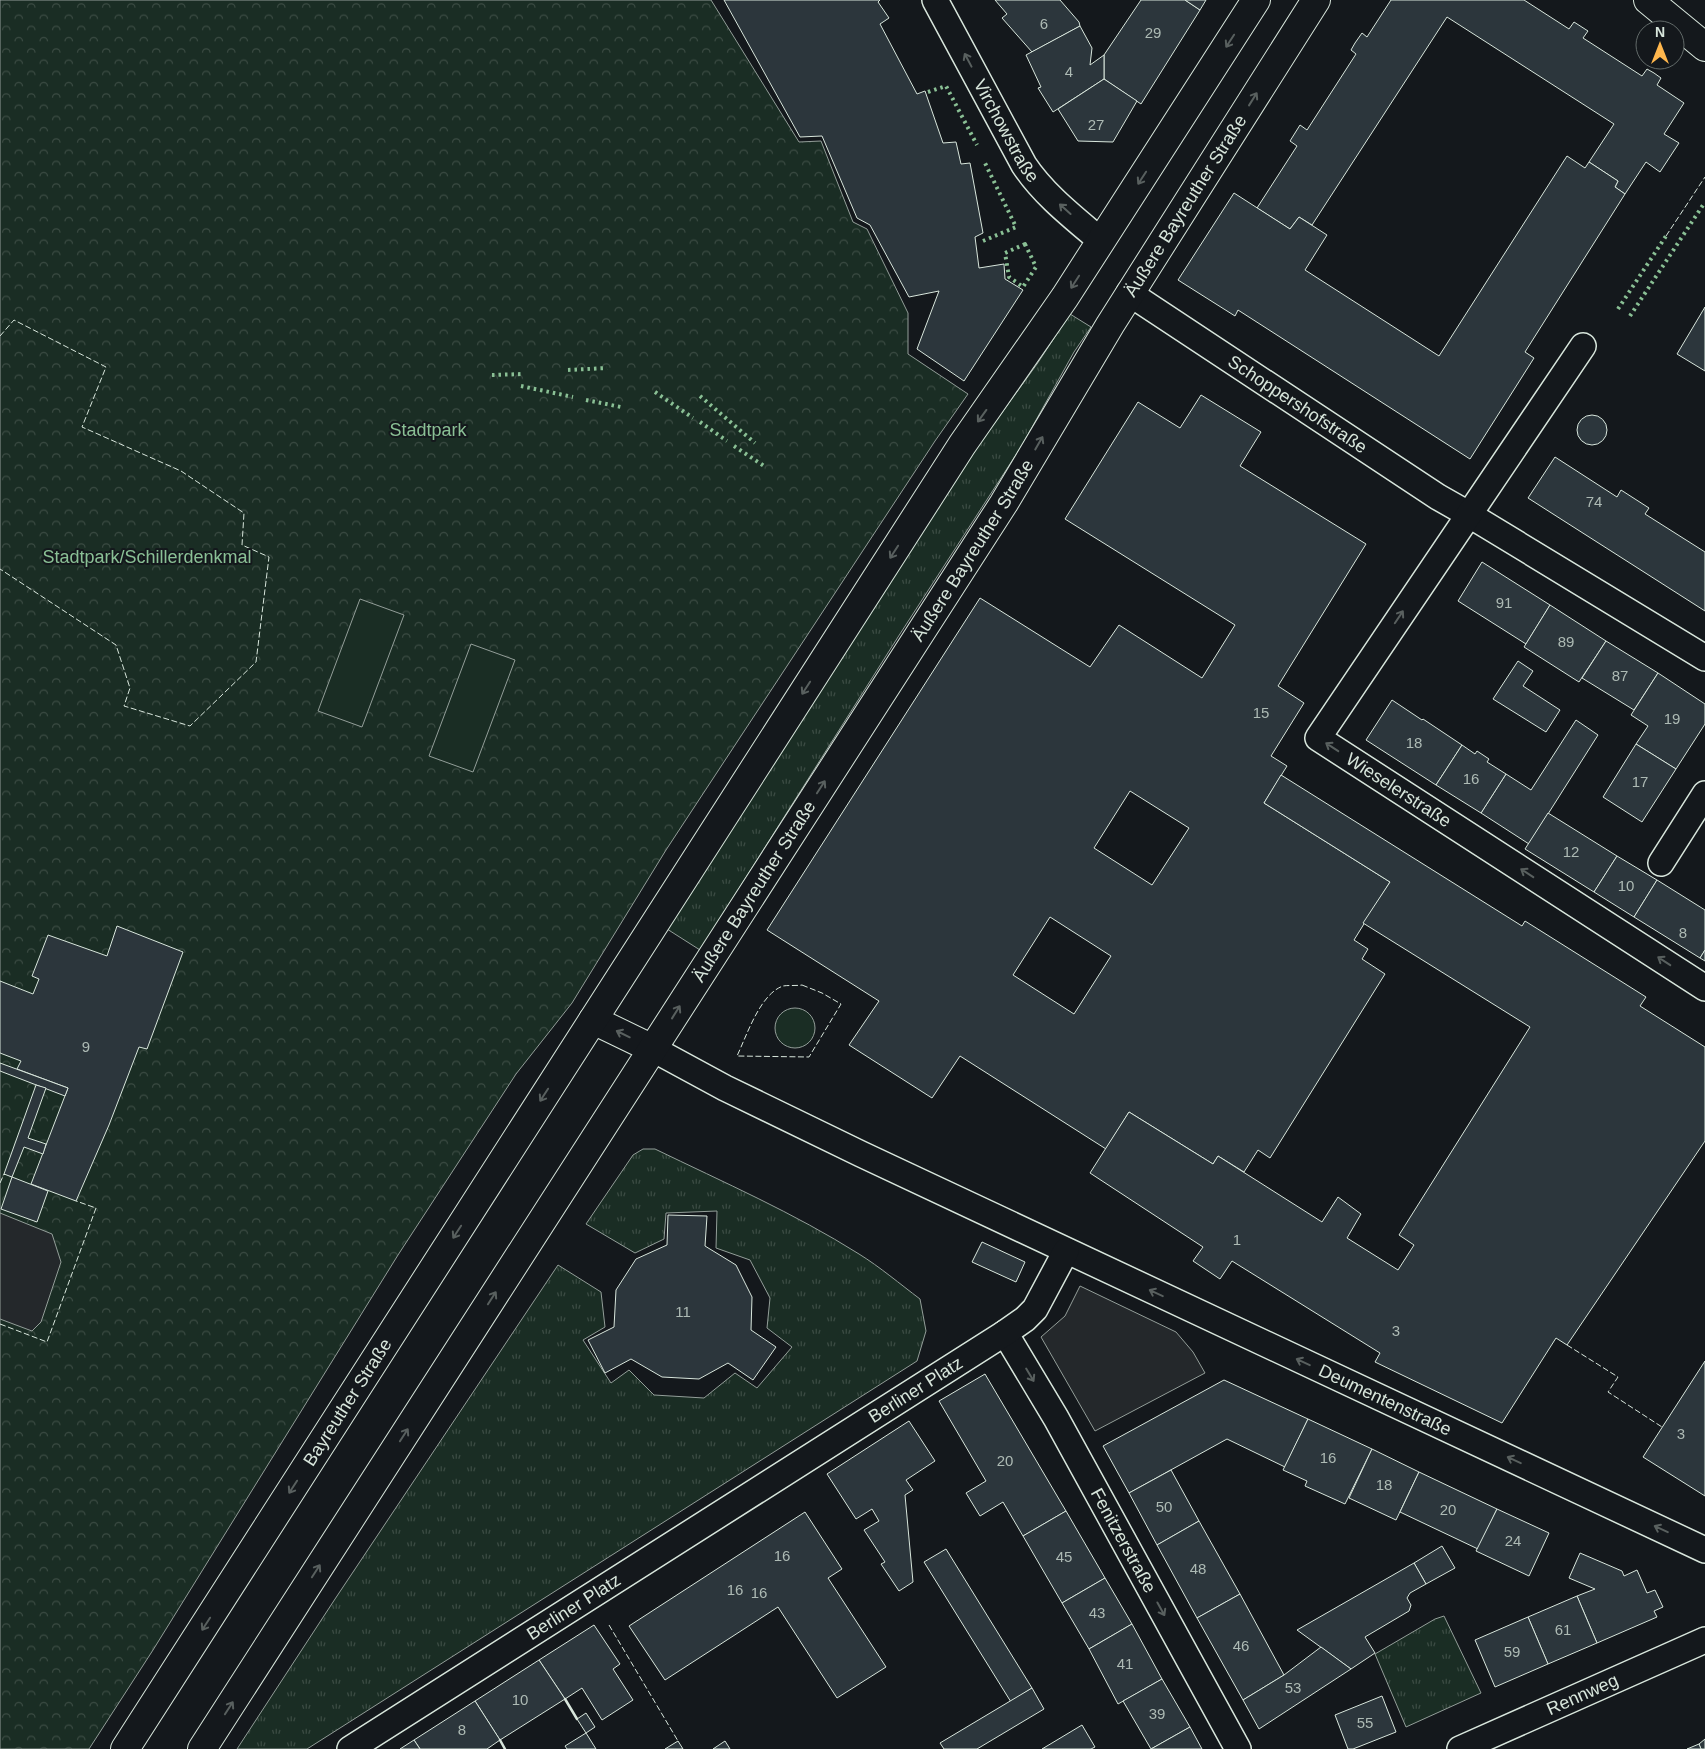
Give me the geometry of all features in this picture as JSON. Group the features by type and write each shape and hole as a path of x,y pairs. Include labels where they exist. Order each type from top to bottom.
{"main road":[{"path":"653,1049 593,1020 962,445 1034,343 1102,241 1256,0"},
{"name":"Äußere Bayreuther Straße","path":"202,1749 1004,503 1129,293 1316,0"},
{"path":"1648,0 1705,46"},
{"name":"Bayreuther Straße","path":"125,1749 593,1020"}],"street":[{"name":"Virchowstraße","path":"935,0 1024,165 1034,180 1102,241"},
{"name":"Schoppershofstraße","path":"1129,293 1438,497 1705,658"},
{"path":"1468,514 1583,346"},
{"name":"Wieselerstraße","path":"1468,514 1318,738 1705,988"},
{"path":"1660,863 1705,794"},
{"path":"653,1049 725,1088 1066,1251"},
{"name":"Berliner Platz","path":"350,1749 1005,1334 1035,1309 1066,1251"},
{"name":"Deumentenstraße","path":"1066,1251 1705,1550"},
{"name":"Fenitzerstraße","path":"1005,1334 1056,1418 1238,1749"},
{"name":"Rennweg","path":"1460,1749 1705,1640"}],"green space":[{"name":"Stadtpark","path":"0,0 711,0 799,142 821,141 853,222 867,229 908,313 908,354 968,394 935,441 666,850 572,1003 516,1074 398,1255 153,1650 89,1749 0,1749"},
{"path":"1070,314 1091,327 1074,352 1021,447 700,950 667,929 980,443 1037,364"},
{"path":"360,599 404,615 362,727 318,711"},
{"path":"471,644 515,660 473,772 429,756"},
{"path":"799,1008 806,1011 812,1017 815,1028 814,1036 806,1045 799,1048 791,1048 784,1045 776,1036 775,1024 778,1017 787,1009"},
{"path":"643,1149 655,1149 758,1198 809,1225 867,1259 920,1299 926,1331 917,1361 307,1749 237,1749 558,1265 601,1292 605,1327 583,1340 611,1383 629,1370 654,1395 704,1398 735,1373 757,1388 792,1347 767,1328 770,1298 750,1260 716,1248 717,1211 666,1213 664,1239 635,1253 586,1224 633,1155"},
{"path":"1444,1616 1481,1693 1406,1727 1375,1654 1435,1619"}],"shaded area":[{"path":"0,1213 52,1234 61,1262 41,1322 32,1331 0,1319"},
{"path":"1080,1286 1176,1332 1193,1352 1205,1373 1095,1431 1041,1337 1065,1316"}],"building":[{"path":"724,0 880,0 878,2 889,18 880,24 917,94 925,91 943,143 956,142 961,164 970,163 983,233 975,237 979,268 1004,264 1005,279 1023,290 964,381 917,349 939,291 909,297 870,225 857,218 822,136 800,137"},
{"path":"995,0 1060,0 1079,22 1080,26 1032,52 1002,18 1007,14"},
{"path":"1141,0 1185,0 1200,10 1141,104 1104,79 1104,55"},
{"path":"1185,0 1206,0 1200,10"},
{"path":"1391,0 1524,0 1569,29 1574,22 1588,31 1583,38 1642,76 1646,70 1649,70 1661,78 1657,85 1684,103 1664,134 1679,143 1660,172 1646,162 1625,194 1615,187 1618,181 1589,162 1614,124 1447,17 1312,225 1299,217 1290,229 1257,208 1297,146 1290,141 1300,125 1307,130 1356,54 1351,50 1355,43 1362,33 1367,37"},
{"path":"1080,26 1092,48 1090,65 1104,55 1104,79 1053,112 1038,88 1041,87 1026,55"},
{"path":"1104,79 1137,101 1113,142 1078,141 1058,109"},
{"path":"1567,156 1585,168 1589,162 1618,181 1615,187 1625,194 1525,352 1534,358 1470,459 1238,310 1235,316 1178,280 1234,193 1290,229 1299,217 1327,235 1305,270 1439,356"},
{"path":"1705,307 1705,371 1677,354"},
{"path":"1201,395 1261,432 1240,466 1366,544 1278,686 1304,703 1271,756 1287,766 1264,803 1390,882 1354,940 1368,949 1362,959 1385,974 1270,1158 1258,1150 1244,1172 1218,1156 1213,1164 1129,1112 1106,1149 960,1056 932,1098 849,1045 879,1001 767,930 980,598 1090,667 1119,625 1202,678 1235,625 1065,519 1138,402 1180,428","holes":["1130,791 1189,828 1152,885 1094,848","1050,917 1111,956 1074,1014 1013,975"]},
{"path":"1592,415 1603,419 1607,430 1603,441 1592,445 1581,441 1577,430 1581,419"},
{"path":"1555,457 1617,497 1621,490 1649,508 1645,514 1705,552 1705,611 1528,498"},
{"path":"1482,562 1550,605 1526,644 1458,601"},
{"path":"1550,605 1606,641 1579,682 1524,647"},
{"path":"1606,641 1658,673 1634,710 1582,678"},
{"path":"1518,661 1533,671 1523,686 1560,710 1546,732 1493,699"},
{"path":"1658,673 1705,704 1705,724 1676,769 1636,744 1648,726 1631,715"},
{"path":"1392,700 1462,745 1436,785 1366,740"},
{"path":"1576,720 1598,735 1529,844 1481,813 1506,774 1531,790"},
{"path":"1636,744 1676,769 1642,822 1603,797"},
{"path":"1462,745 1475,754 1477,751 1489,759 1487,762 1506,774 1481,813 1436,785"},
{"path":"1281,775 1522,926 1525,921 1646,997 1640,1006 1705,1047 1705,1141 1567,1345 1556,1338 1502,1423 1375,1362 1380,1353 1232,1261 1220,1279 1193,1261 1203,1247 1090,1173 1129,1112 1213,1164 1218,1156 1322,1222 1338,1197 1361,1214 1347,1238 1398,1270 1414,1245 1399,1235 1530,1027 1363,923 1390,882 1264,803"},
{"path":"1548,813 1617,856 1594,892 1525,849"},
{"path":"1617,856 1657,880 1634,917 1594,892"},
{"path":"1657,880 1705,910 1705,950 1700,958 1634,917"},
{"path":"117,926 183,952 147,1049 139,1047 109,1125 76,1201 31,1184 68,1088 17,1069 21,1061 0,1053 0,981 33,994 39,979 32,976 48,935 107,956"},
{"path":"1705,950 1705,961 1700,958"},
{"path":"0,1063 68,1088 65,1096 0,1071"},
{"path":"36,1085 46,1088 28,1138 46,1144 43,1154 24,1147 12,1177 4,1174"},
{"path":"12,1177 48,1191 37,1222 1,1209"},
{"path":"668,1215 707,1216 705,1246 736,1265 752,1297 751,1330 776,1347 753,1380 728,1363 699,1379 662,1377 631,1359 605,1373 588,1340 614,1327 616,1290 636,1259 667,1245"},
{"path":"982,1242 1025,1262 1016,1282 972,1262"},
{"path":"1705,1361 1705,1496 1643,1457"},
{"path":"985,1374 1066,1511 1023,1536 1003,1502 980,1516 966,1493 986,1481 939,1401"},
{"path":"1224,1380 1308,1419 1285,1467 1227,1439 1129,1493 1103,1446"},
{"path":"1308,1419 1372,1449 1345,1504 1305,1486 1307,1481 1283,1470"},
{"path":"909,1421 935,1461 906,1480 913,1490 905,1495 913,1582 899,1591 881,1564 885,1562 864,1530 879,1521 872,1509 856,1519 827,1474"},
{"path":"1372,1449 1419,1472 1396,1520 1349,1498"},
{"path":"1171,1470 1199,1521 1157,1545 1129,1493"},
{"path":"1419,1472 1497,1509 1478,1549 1400,1512"},
{"path":"1497,1509 1549,1533 1529,1576 1476,1551"},
{"path":"1066,1511 1105,1578 1062,1603 1023,1536"},
{"path":"805,1512 842,1569 828,1578 886,1667 837,1698 778,1607 665,1680 629,1626"},
{"path":"1199,1521 1240,1594 1197,1618 1157,1545"},
{"path":"1442,1546 1455,1568 1426,1584 1414,1563"},
{"path":"946,1549 1032,1688 1011,1702 924,1562"},
{"path":"1580,1553 1622,1571 1624,1576 1637,1570 1647,1593 1655,1590 1663,1607 1654,1611 1657,1617 1597,1643 1577,1596 1595,1589 1569,1578"},
{"path":"1414,1563 1426,1584 1410,1593 1407,1598 1411,1605 1409,1611 1365,1637 1375,1653 1351,1669 1297,1630"},
{"path":"1105,1578 1132,1624 1089,1649 1062,1603"},
{"path":"1240,1594 1284,1675 1243,1700 1197,1618"},
{"path":"1577,1596 1597,1643 1548,1664 1528,1617"},
{"path":"1528,1617 1548,1664 1495,1687 1475,1640"},
{"path":"1132,1624 1162,1679 1118,1704 1089,1649"},
{"path":"594,1625 620,1664 613,1669 633,1700 602,1720 582,1688 565,1699 539,1660"},
{"path":"1321,1647 1351,1669 1259,1729 1243,1700 1284,1675"},
{"path":"539,1660 565,1699 500,1740 475,1701"},
{"path":"1162,1679 1190,1727 1151,1749 1123,1701"},
{"path":"1032,1688 1044,1709 977,1749 944,1749 940,1743"},
{"path":"1382,1696 1396,1732 1353,1749 1348,1749 1335,1715"},
{"path":"475,1701 500,1740 487,1749 420,1749 414,1740"},
{"path":"586,1713 595,1727 586,1733 577,1719"},
{"path":"1082,1725 1095,1747 1091,1749 1042,1749"},
{"path":"1190,1727 1202,1749 1151,1749"},
{"path":"586,1733 596,1749 567,1749 565,1746"},
{"path":"1705,1739 1705,1749 1701,1749 1699,1744"},
{"path":"414,1740 420,1749 400,1749"},
{"path":"678,1741 683,1749 665,1749"},
{"path":"725,1741 730,1749 713,1749"},
{"path":"1699,1744 1701,1749 1687,1749"}],"hedge":[{"path":"928,92 946,86 977,145"},
{"path":"983,241 1016,227 984,161"},
{"path":"1630,316 1705,202"},
{"path":"1618,309 1666,236"},
{"path":"1025,244 1036,267 1023,287 1009,277 1005,253 1025,244"},
{"path":"568,370 607,368"},
{"path":"492,375 524,374"},
{"path":"521,386 573,397"},
{"path":"655,392 693,418"},
{"path":"700,396 755,443"},
{"path":"586,400 621,407"},
{"path":"700,422 727,441"},
{"path":"734,446 764,466"}],"fence":[{"path":"1666,236 1705,177"},
{"path":"0,336 14,320 106,367 82,427 181,471 244,513 242,545 269,557 256,662 190,726 124,706 130,688 116,645 0,569"},
{"path":"802,985 822,993 841,1004 809,1057 737,1056 755,1016 768,997 775,990 783,986 802,985"},
{"path":"0,1183 5,1175"},
{"path":"0,1324 47,1342 96,1208 76,1201"},
{"path":"1567,1345 1618,1377 1608,1392 1662,1427"},
{"path":"609,1625 678,1741"}],"wall":[{"path":"565,1699 577,1719"},
{"path":"500,1740 505,1749"}],"park label":[{"name":"Stadtpark/Schillerdenkmal","path":"147,557"}]}
